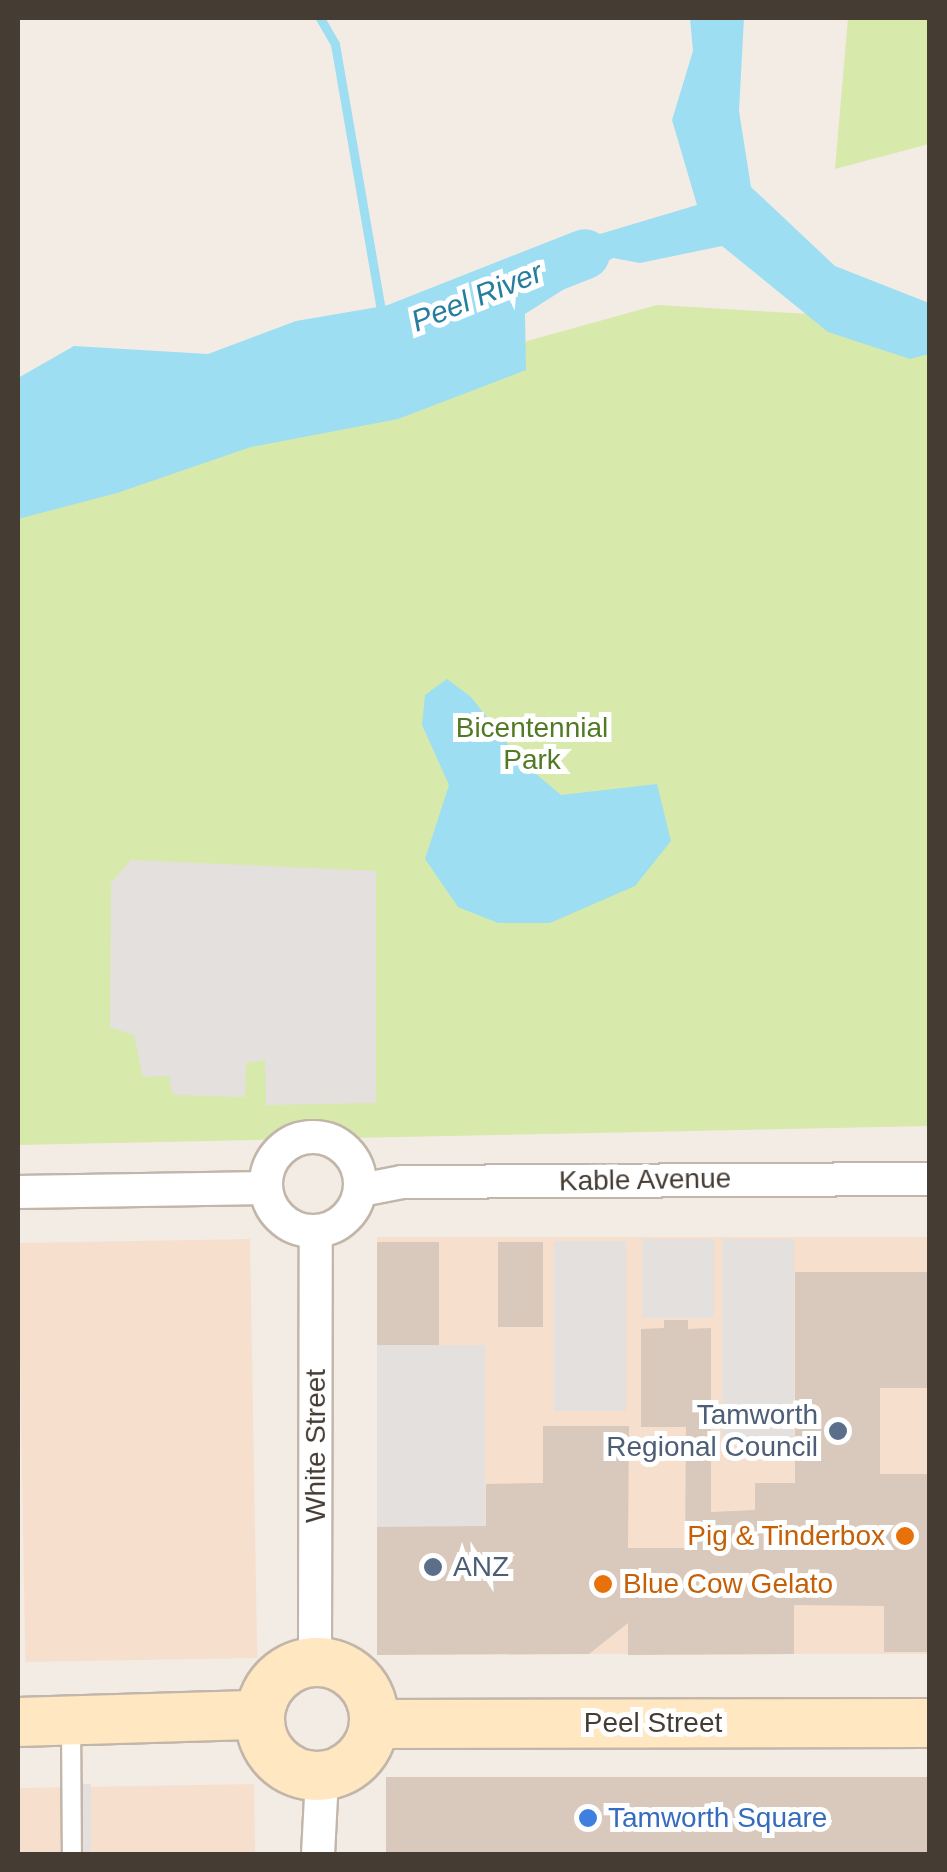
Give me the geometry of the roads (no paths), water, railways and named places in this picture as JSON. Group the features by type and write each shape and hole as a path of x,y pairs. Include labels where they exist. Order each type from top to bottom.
{"main road":[{"path":"315,1660 354,1676 373,1705 376,1724 370,1743 358,1760 322,1777 288,1770 271,1756 262,1738 259,1715 275,1680 315,1660"},
{"path":"18,1722 259,1715"},
{"name":"Peel Street","path":"376,1724 930,1722"}],"street":[{"path":"315,1136 345,1148 360,1174 361,1190 346,1218 316,1232 288,1224 277,1215 266,1188 274,1158 284,1146 315,1136"},
{"name":"Kable Avenue","path":"361,1190 402,1182 930,1178"},
{"path":"18,1192 266,1188"},
{"name":"White Street","path":"315,1660 316,1232"},
{"path":"318,1854 322,1777"}],"lane":[{"path":"71,1721 72,1854"}],"water":[{"path":"690,18 744,18 739,111 751,187 835,266 929,303 929,354 910,359 828,332 722,246 640,263 613,258 525,314 526,370 398,419 251,447 117,493 18,519 18,378 74,346 208,354 296,321 413,301 506,309 525,271 583,239 697,205 672,120 693,51"},
{"path":"447,679 471,697 522,762 561,795 657,784 671,841 635,886 550,923 498,923 458,907 425,859 449,785 422,725 425,695"}],"waterway":[{"path":"320,18 335,44 382,317"},
{"name":"Peel River","path":"395,329 585,254"}],"place":[{"name":"Tamworth Regional Council","path":"838,1431"},
{"name":"Pig & Tinderbox","path":"905,1536"},
{"name":"ANZ","path":"433,1567"},
{"name":"Blue Cow Gelato","path":"603,1584"},
{"name":"Tamworth Square","path":"588,1818"}],"park label":[{"name":"Bicentennial Park","path":"532,744"}]}
